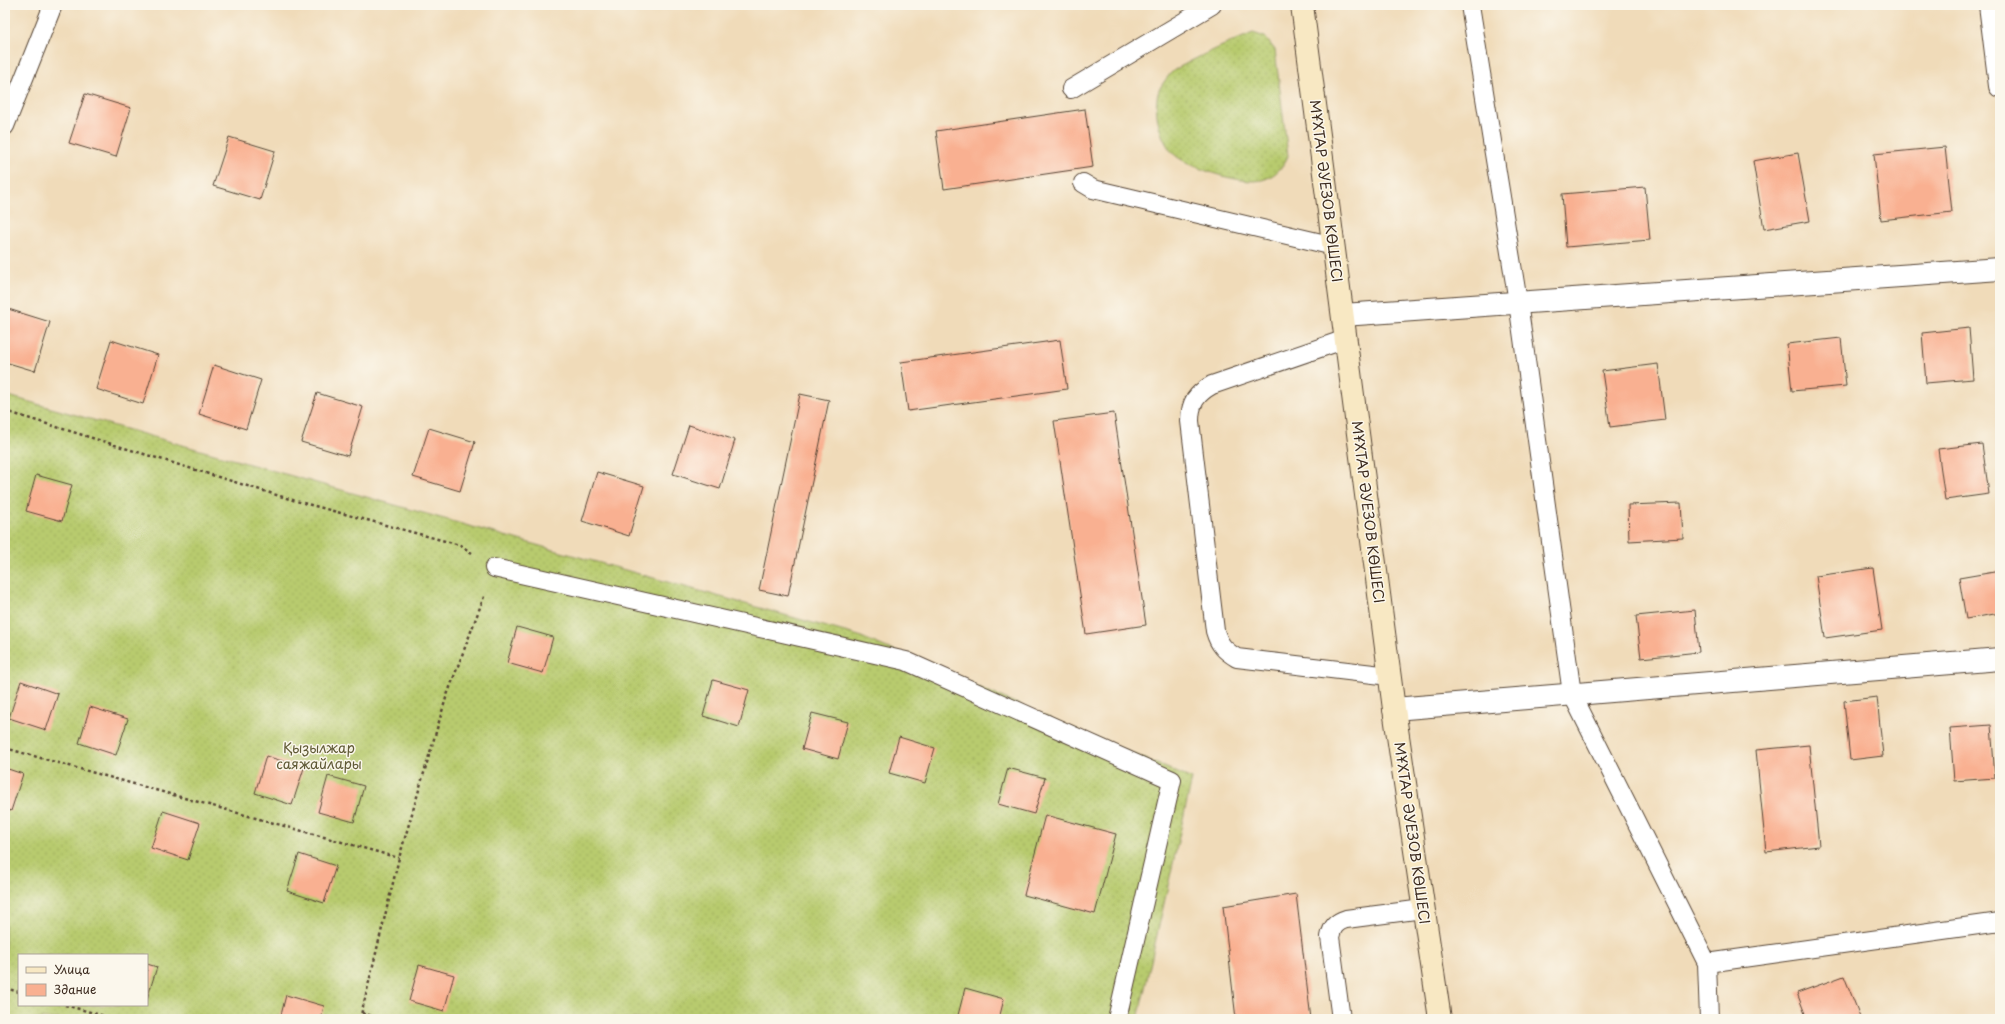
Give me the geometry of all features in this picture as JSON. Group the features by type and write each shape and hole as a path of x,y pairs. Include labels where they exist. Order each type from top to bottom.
{"main road":[{"name":"МҰХТАР ӘУЕЗОВ КӨШЕСІ","path":"1302,5 1394,709 1440,1019"}],"street":[{"path":"1990,5 2000,86"},
{"path":"1343,315 2000,269"},
{"path":"1394,709 2000,659"}],"lane":[{"path":"5,126 53,5"},
{"path":"1071,89 1212,5"},
{"path":"1470,5 1518,302 1572,694 1707,963 1709,1019"},
{"path":"1083,183 1093,189 1334,246"},
{"path":"1346,339 1212,385 1200,392 1194,400 1190,410 1190,422 1216,631 1219,643 1227,652 1237,658 1390,676"},
{"path":"494,568 906,661 1172,780 1117,1019"},
{"path":"1341,1019 1330,937 1331,930 1335,924 1346,919 1423,909"},
{"path":"1707,963 2000,922"}],"path":[{"path":"5,411 296,501 460,545 494,568 446,698 399,858 360,1019"},
{"path":"5,748 399,858"},
{"path":"5,988 18,992"},
{"path":"69,1006 115,1019"},
{"path":"362,1013 382,1019"}],"green space":[{"path":"1253,33 1265,37 1275,50 1288,156 1284,164 1276,173 1265,179 1256,181 1232,178 1206,171 1183,161 1176,156 1165,143 1159,124 1156,105 1160,88 1173,71 1205,54"},
{"name":"Қызылжар саяжайлары","path":"5,395 859,636 1192,779 1138,1019 5,1019"}],"building":[{"path":"85,94 131,108 116,157 69,143"},
{"path":"1085,109 1093,167 944,189 936,131"},
{"path":"229,137 275,151 260,200 213,186"},
{"path":"1945,147 1952,212 1881,220 1874,154"},
{"path":"1798,153 1810,221 1764,229 1753,161"},
{"path":"1645,187 1650,240 1566,247 1562,194"},
{"path":"5,308 50,322 35,371 5,362"},
{"path":"1969,328 1973,379 1926,383 1922,333"},
{"path":"1841,338 1846,386 1792,391 1787,344"},
{"path":"111,340 158,355 143,404 96,389"},
{"path":"1060,340 1067,389 908,411 901,362"},
{"path":"1658,364 1665,420 1610,427 1602,371"},
{"path":"214,365 261,380 246,429 199,414"},
{"path":"317,393 363,407 348,456 301,442"},
{"path":"800,394 829,400 788,596 759,590"},
{"path":"1114,413 1146,625 1086,634 1054,421"},
{"path":"689,425 735,440 720,489 673,474"},
{"path":"429,428 475,442 460,491 413,477"},
{"path":"1982,444 1989,494 1945,500 1938,449"},
{"path":"597,472 644,486 629,536 582,521"},
{"path":"36,475 72,485 62,521 26,511"},
{"path":"1681,503 1683,538 1629,541 1628,505"},
{"path":"1873,568 1882,630 1825,638 1816,576"},
{"path":"2000,571 2000,613 1966,619 1959,578"},
{"path":"1695,610 1699,652 1641,658 1636,616"},
{"path":"517,627 553,637 543,673 507,663"},
{"path":"713,680 749,690 739,727 703,716"},
{"path":"21,681 58,694 46,730 9,718"},
{"path":"1877,697 1883,756 1850,760 1844,701"},
{"path":"90,707 128,719 116,755 79,743"},
{"path":"812,713 848,722 838,759 802,749"},
{"path":"1991,725 1995,778 1954,781 1950,728"},
{"path":"899,737 935,748 925,783 889,773"},
{"path":"1809,745 1819,846 1766,852 1756,750"},
{"path":"266,756 304,768 292,805 255,793"},
{"path":"5,768 23,774 11,811 5,809"},
{"path":"1008,768 1045,778 1034,814 998,804"},
{"path":"328,776 364,786 354,822 318,812"},
{"path":"163,811 200,823 188,860 151,848"},
{"path":"1045,815 1116,834 1095,914 1024,895"},
{"path":"299,854 336,866 324,903 287,891"},
{"path":"1296,894 1311,1019 1236,1019 1223,906"},
{"path":"148,964 157,967 148,996"},
{"path":"419,965 454,975 444,1011 409,1001"},
{"path":"1844,976 1861,1019 1807,1019 1797,993"},
{"path":"965,988 1004,999 999,1019 957,1019"},
{"path":"286,995 324,1006 321,1019 280,1019"}]}
